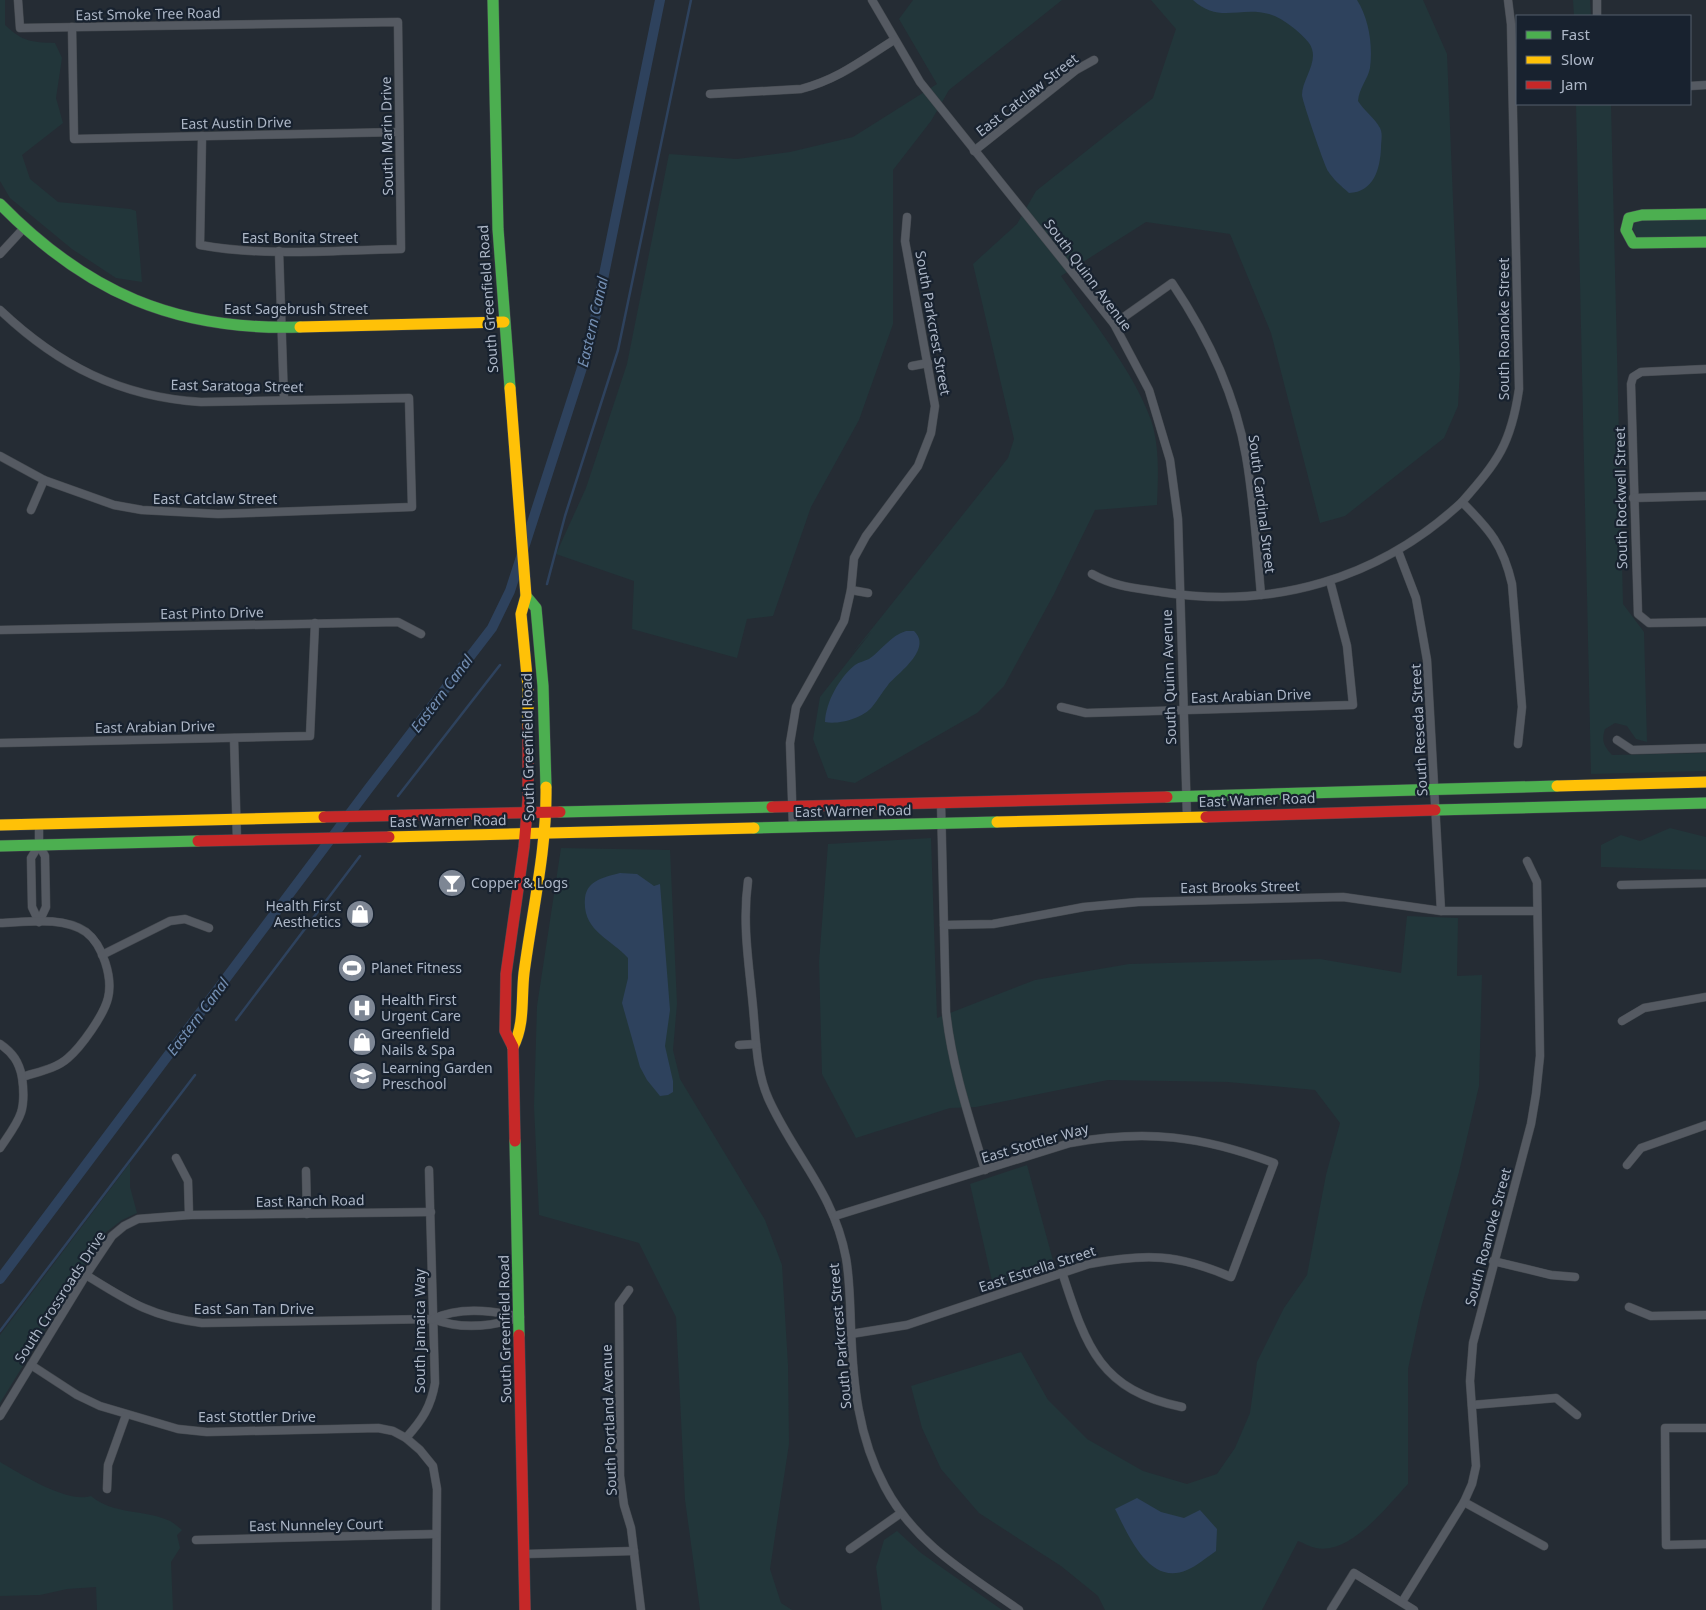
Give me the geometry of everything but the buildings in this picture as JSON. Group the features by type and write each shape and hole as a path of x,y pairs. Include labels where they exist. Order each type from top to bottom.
{"main road":[{"name":"South Greenfield Road","path":"493,0 498,229 526,596 521,614 528,687 527,813 506,974 505,1031 513,1047 525,1610"},
{"name":"East Sagebrush Street","path":"0,204 22,229 66,264 109,289 144,305 215,323 244,327 504,322"},
{"path":"1706,214 1642,215 1629,218 1626,230 1633,243 1706,242"},
{"name":"South Greenfield Road","path":"513,1047 521,1032 524,975 545,812 543,686 536,608 526,596"},
{"name":"East Warner Road","path":"0,825 793,807 1706,782"},
{"name":"East Warner Road","path":"0,846 942,824 1706,803"}],"street":[{"name":"East Smoke Tree Road","path":"18,0 20,28 398,22"},
{"name":"South Quinn Avenue","path":"872,0 920,82 1114,324 1149,390 1170,460 1178,519 1182,711 1187,817"},
{"name":"South Roanoke Street","path":"1462,502 1486,475 1502,450 1511,432 1519,389 1511,24 1508,0"},
{"path":"1597,0 1597,15"},
{"name":"South Marin Drive","path":"398,22 401,249"},
{"name":"East Austin Drive","path":"72,28 74,139 399,132"},
{"path":"710,94 801,89 816,85 832,80 894,40"},
{"name":"East Catclaw Street","path":"974,151 1076,70 1094,60"},
{"path":"1691,86 1706,85"},
{"name":"East Bonita Street","path":"202,136 200,245 228,250 401,249"},
{"name":"South Parkcrest Street","path":"793,827 790,743 796,707 844,621 851,590 854,558 866,536 918,466 931,433 935,406 905,241 908,217"},
{"path":"0,254 22,229"},
{"path":"279,251 284,400"},
{"name":"South Cardinal Street","path":"1114,324 1172,283 1204,334 1225,383 1239,426 1250,485 1261,595"},
{"name":"East Saratoga Street","path":"0,310 46,350 88,374 145,394 173,400 201,402 409,398 412,507"},
{"path":"912,366 928,362"},
{"name":"South Rockwell Street","path":"1706,369 1645,371 1633,377 1631,384 1636,609 1640,618 1649,623 1706,622"},
{"name":"East Catclaw Street","path":"0,456 44,480 114,505 166,513 218,514 412,507"},
{"path":"31,510 44,480"},
{"path":"1633,498 1706,496"},
{"path":"1092,574 1110,584 1180,595 1231,597 1261,595 1330,581 1373,564 1398,551 1443,520 1462,502 1496,538 1508,564 1512,584 1522,707 1518,744"},
{"name":"South Reseda Street","path":"1398,551 1416,598 1425,639 1441,911"},
{"name":"East Arabian Drive","path":"1061,707 1086,713 1353,705 1347,646 1330,581"},
{"path":"851,590 868,592"},
{"name":"East Pinto Drive","path":"0,630 398,622 421,634"},
{"name":"East Arabian Drive","path":"0,743 310,736 315,623"},
{"path":"234,738 237,840"},
{"path":"1618,740 1632,750 1706,748"},
{"path":"941,803 946,1012 957,1080 985,1170"},
{"path":"39,824 39,845 45,856 46,907 39,922"},
{"path":"39,845 31,858 32,907 39,922"},
{"name":"South Roanoke Street","path":"1402,1602 1464,1502 1472,1484 1476,1466 1470,1382 1472,1352 1531,1124 1540,1056 1537,882 1527,861"},
{"name":"South Parkcrest Street","path":"748,881 744,912 756,1044 768,1098 835,1216 846,1258 855,1395 861,1428 881,1480 901,1513 928,1545 960,1570 1019,1610"},
{"path":"1621,885 1706,883"},
{"name":"East Brooks Street","path":"944,925 993,924 1084,907 1138,902 1343,897 1441,911 1537,911"},
{"path":"102,955 170,921 185,919 209,928"},
{"path":"0,923 65,923 86,933 102,955 109,973 108,998 94,1026 68,1059 46,1070 22,1077"},
{"path":"1622,1021 1644,1008 1706,997"},
{"path":"0,1044 9,1050 19,1063 25,1095 22,1116 0,1148"},
{"path":"739,1045 756,1044"},
{"path":"1627,1165 1641,1148 1706,1125"},
{"name":"East Stottler Way","path":"835,1216 1070,1143 1108,1136 1190,1138 1232,1147 1274,1163 1231,1277"},
{"path":"176,1158 188,1181 189,1215"},
{"name":"South Jamaica Way","path":"406,1438 424,1418 432,1402 435,1383 429,1170"},
{"path":"306,1171 307,1214"},
{"name":"East Ranch Road","path":"189,1215 431,1212"},
{"name":"South Crossroads Drive","path":"0,1416 112,1236 124,1226 138,1219 189,1215"},
{"name":"East Estrella Street","path":"851,1334 907,1325 1062,1272 1112,1259 1148,1256 1201,1264 1231,1277"},
{"path":"1494,1261 1551,1275 1575,1278"},
{"path":"1062,1272 1077,1319 1090,1349 1106,1370 1131,1389 1156,1401 1182,1407"},
{"name":"East San Tan Drive","path":"86,1275 138,1307 187,1321 202,1323 433,1319 451,1326 492,1325 520,1318"},
{"name":"South Portland Avenue","path":"630,1290 619,1304 620,1476 634,1551 641,1610"},
{"path":"1629,1307 1651,1316 1706,1316"},
{"name":"East San Tan Drive","path":"433,1319 448,1312 489,1311 520,1318"},
{"name":"East Stottler Drive","path":"31,1366 77,1396 126,1415 178,1429 207,1432 378,1428 393,1431 406,1438"},
{"path":"1472,1405 1556,1398 1577,1415"},
{"path":"107,1488 108,1465 126,1415"},
{"path":"1706,1428 1665,1428 1666,1545 1706,1544"},
{"path":"406,1438 420,1450 432,1466 437,1489 436,1610"},
{"path":"1464,1502 1544,1546"},
{"path":"850,1549 901,1513"},
{"name":"East Nunneley Court","path":"196,1540 436,1534"},
{"path":"525,1554 634,1551"},
{"path":"1331,1610 1354,1572 1414,1610"}],"green space":[{"path":"0,0 5,0 5,25 22,38 55,43 62,58 56,98 63,123 22,155 30,179 58,202 136,211 142,282 116,278 72,249 10,198 0,181"},
{"path":"913,0 1062,0 949,90 931,121 893,170 893,324 859,420 811,507 773,616 747,619 737,658 632,629 634,581 556,554 586,488 627,364 669,154 737,159 790,152 853,137 937,84 899,19"},
{"path":"1151,0 1423,0 1447,54 1460,369 1458,406 1444,438 1345,516 1320,523 1271,333 1230,234 1146,222 1061,276 1123,365 1134,383 1151,420 1158,462 1157,505 1095,510 1054,594 1004,686 977,713 855,783 828,778 813,739 820,697 872,631 851,655 1008,458 1014,439 973,264 1017,224 1036,191 1153,98 1176,29"},
{"path":"1573,0 1590,0 1591,15 1574,15"},
{"path":"1576,105 1611,105 1623,604 1644,632 1647,742 1636,739 1627,726 1615,723 1605,729 1603,740 1612,755 1706,753 1706,771 1591,774"},
{"path":"1706,219 1706,236 1642,238 1637,237 1633,229 1634,224 1640,221"},
{"path":"1670,828 1706,837 1706,870 1601,867 1601,845 1621,835 1640,841"},
{"path":"931,838 937,1018 1035,980 1129,964 1320,959 1401,973 1407,916 1458,918 1457,976 1482,975 1479,1086 1459,1172 1421,1308 1408,1369 1408,1484 1367,1527 1355,1537 1342,1544 1329,1548 1316,1548 1298,1541 1262,1610 1105,1610 1098,1596 1061,1566 979,1513 941,1469 922,1428 911,1386 1021,1352 1048,1400 1087,1439 1143,1471 1187,1484 1217,1474 1235,1448 1250,1413 1257,1362 1284,1308 1307,1275 1326,1175 1340,1123 1315,1090 1228,1082 1108,1080 976,1107 950,1108 856,1138 822,1074 819,962 828,844"},
{"path":"561,848 670,850 677,1004 673,1050 680,1079 765,1220 782,1265 788,1365 789,1444 770,1569 781,1603 792,1610 700,1610 685,1500 676,1317 639,1243 539,1215 534,1106 537,1006"},
{"path":"130,1163 130,1187 137,1213 122,1220 105,1233 0,1403 0,1335"},
{"path":"1027,1165 1054,1264 993,1285 970,1184"},
{"path":"0,1462 58,1492 70,1496 91,1496 109,1506 160,1517 172,1522 182,1530 177,1535 180,1548 171,1562 173,1610 97,1610 96,1587 67,1589 40,1595 0,1596"},
{"path":"897,1531 921,1553 1002,1610 882,1610 876,1567 884,1540"}],"water":[{"path":"1193,0 1357,0 1365,15 1371,50 1370,68 1358,101 1378,124 1382,135 1379,164 1370,184 1358,192 1349,193 1328,171 1302,95 1313,56 1309,43 1285,22 1269,14 1258,12 1221,13 1202,7"},
{"path":"906,631 914,631 919,638 917,653 888,685 872,707 850,720 825,722 828,706 834,691 849,670 869,659 891,639"},
{"path":"620,873 637,874 654,886 660,884 670,1010 665,1046 673,1081 673,1092 668,1095 660,1096 647,1080 640,1067 622,1003 628,978 628,958 599,933 588,918 585,909 586,892 589,887 598,880"},
{"path":"1137,1498 1161,1512 1184,1518 1200,1510 1217,1529 1216,1551 1191,1568 1174,1573 1162,1571 1151,1565 1133,1544 1115,1509"}],"waterway":[{"name":"Eastern Canal","path":"0,1279 369,788 492,628 510,591 590,343 660,0"},
{"path":"547,584 565,516 618,350 691,0"},
{"path":"398,796 500,665"},
{"path":"236,1020 360,856"},
{"path":"0,1331 195,1075"}],"traffic: fast":[{"path":"493,0 498,229 510,388"},
{"path":"0,204 32,235 66,261 100,283 135,300 173,313 212,322 255,326 300,327"},
{"path":"1706,214 1642,215 1629,218 1626,230 1633,243 1706,242"},
{"path":"526,596 536,608 543,686 546,787"},
{"path":"1167,797 1557,786"},
{"path":"1435,810 1706,803"},
{"path":"560,812 772,807"},
{"path":"754,828 997,822"},
{"path":"0,846 198,841"},
{"path":"515,1141 519,1335"}],"traffic: slow":[{"path":"300,327 504,322"},
{"path":"510,388 526,596 521,614 528,687 528,726"},
{"path":"1557,786 1706,782"},
{"path":"513,1047 521,1020 524,973 544,834 546,787"},
{"path":"0,825 324,817"},
{"path":"997,822 1206,817"},
{"path":"389,837 754,828"}],"traffic: jam":[{"path":"515,1141 513,1047 505,1031 506,974 524,847 528,800 528,726"},
{"path":"772,807 1167,797"},
{"path":"1206,817 1435,810"},
{"path":"324,817 560,812"},
{"path":"198,841 389,837"},
{"path":"519,1335 525,1610"}],"place":[{"name":"Copper & Logs","path":"452,883"},
{"name":"Health First Aesthetics","path":"360,914"},
{"name":"Planet Fitness","path":"352,968"},
{"name":"Health First Urgent Care","path":"362,1008"},
{"name":"Greenfield Nails & Spa","path":"362,1042"},
{"name":"Learning Garden Preschool","path":"363,1076"}]}
